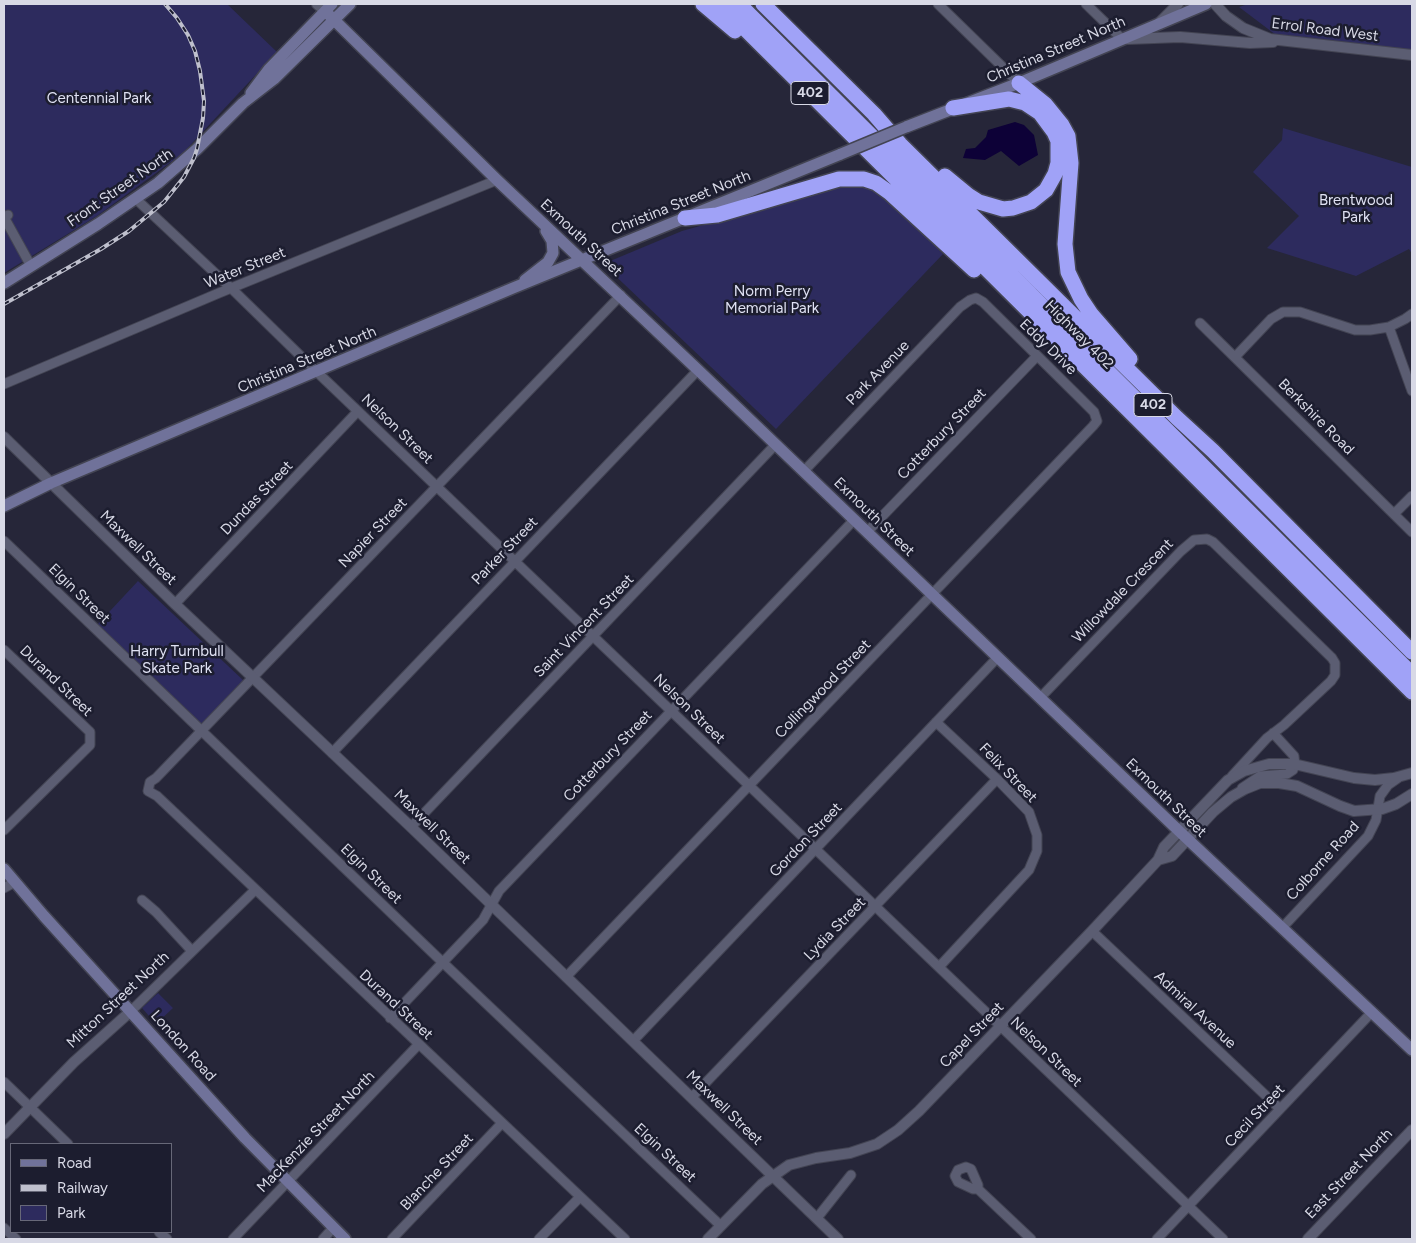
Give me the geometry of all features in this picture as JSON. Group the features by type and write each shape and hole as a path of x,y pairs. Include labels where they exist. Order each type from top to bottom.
{"highway":[{"path":"703,4 757,51 842,133 900,182"},
{"name":"Highway 402","path":"720,4 1412,692"},
{"path":"739,4 1412,674"},
{"name":"Highway 402","path":"750,4 1412,663"},
{"path":"763,4 1176,418 1213,451"},
{"path":"1019,83 1045,104 1062,125 1068,136 1072,163 1066,232 1066,258 1068,272 1080,300 1213,451 1412,652"},
{"path":"874,114 968,195 979,202 1003,209 1013,208 1031,202 1046,190 1055,174 1059,153 1058,141 1054,132 1040,113 1025,103 1009,99 953,108"},
{"path":"685,218 717,215 839,179 855,178 876,183 890,193 1008,301 1154,444 1221,503"}],"main road":[{"name":"Front Street North","path":"4,283 136,198 182,163 243,103 274,79 350,4"},
{"name":"Christina Street North","path":"4,506 50,484 513,288 906,127 1019,83 1206,4"},
{"name":"Front Street North","path":"243,103 269,69 325,6"},
{"name":"Exmouth Street","path":"325,6 334,21 497,180 804,470 1183,835 1412,1050"},
{"path":"513,288 548,262 553,253 550,237 536,217"},
{"name":"London Road","path":"4,868 44,916 245,1138 344,1239"}],"street":[{"path":"938,4 1019,83"},
{"path":"1086,4 1122,39 1170,36 1250,43 1286,42"},
{"path":"1159,23 1178,4"},
{"name":"Errol Road West","path":"1215,4 1226,16 1243,28 1262,36 1286,42 1412,55"},
{"name":"Water Street","path":"4,384 497,180"},
{"name":"Nelson Street","path":"136,198 1223,1239"},
{"path":"8,215 4,217 17,235 31,266"},
{"name":"Napier Street","path":"148,791 150,782 202,731 620,295"},
{"name":"Eddy Drive","path":"976,298 983,302 1094,412 1096,418"},
{"name":"Park Avenue","path":"804,470 960,307 965,302 976,298"},
{"path":"1235,356 1271,319 1287,311 1300,312 1355,330 1389,327 1412,314"},
{"name":"Berkshire Road","path":"1200,323 1412,532"},
{"path":"1389,327 1412,391"},
{"name":"Cotterbury Street","path":"868,532 1037,356"},
{"name":"Parker Street","path":"332,753 698,370"},
{"name":"Dundas Street","path":"174,604 358,411"},
{"name":"Collingwood Street","path":"566,976 1093,426 1097,421 1096,418"},
{"name":"Maxwell Street","path":"4,437 174,604 411,827 838,1239"},
{"name":"Saint Vincent Street","path":"411,827 776,444"},
{"path":"1394,514 1412,496"},
{"name":"Cotterbury Street","path":"390,1018 483,920 499,891 854,520"},
{"name":"Willowdale Crescent","path":"1040,698 1181,551 1194,540 1200,538 1213,542 1332,658 1336,669"},
{"name":"Elgin Street","path":"4,541 721,1226"},
{"name":"Durand Street","path":"4,650 90,732 90,745 4,830"},
{"name":"Gordon Street","path":"633,1040 998,657"},
{"name":"Capel Street","path":"1183,835 1228,780 1273,733 1331,681 1336,674 1336,669"},
{"name":"Felix Street","path":"936,722 1029,812 1037,835 1037,851 1029,870 939,967"},
{"path":"1273,733 1294,756 1296,765"},
{"name":"Capel Street","path":"1228,780 1244,770 1269,764 1296,765 1365,779 1384,780 1407,774"},
{"name":"Capel Street","path":"708,1239 762,1184 789,1165 816,1158 850,1153 877,1144 898,1130 919,1112 1092,931 1158,860 1164,847 1183,835 1247,784 1260,776 1290,773 1296,765"},
{"name":"Colborne Road","path":"1282,928 1368,836 1374,825 1378,801 1382,792 1391,782 1407,774"},
{"name":"Lydia Street","path":"692,1097 997,779"},
{"name":"Capel Street","path":"1234,794 1260,783 1289,784 1306,789 1347,809 1377,810"},
{"name":"Durand Street","path":"148,791 158,796 625,1239"},
{"path":"1368,836 1381,814 1412,794"},
{"path":"1377,810 1396,804"},
{"path":"4,888 15,882"},
{"name":"Mitton Street North","path":"4,1134 74,1062 131,1011 255,890"},
{"path":"142,900 192,951"},
{"name":"Admiral Avenue","path":"1092,931 1280,1109"},
{"name":"Cecil Street","path":"1157,1239 1372,1012"},
{"name":"MacKenzie Street North","path":"233,1239 418,1044"},
{"path":"4,1082 67,1143"},
{"name":"Blanche Street","path":"392,1239 502,1123"},
{"name":"East Street North","path":"1308,1239 1412,1130"},
{"path":"817,1218 851,1175"},
{"path":"978,1188 1031,1239"},
{"path":"539,1239 580,1196"},
{"path":"4,1228 16,1239"},
{"path":"323,1239 333,1228"}],"green space":[{"name":"Centennial Park","path":"4,4 227,4 277,52 182,154 97,216 4,273"},
{"path":"1248,4 1412,4 1412,52 1276,35 1239,7"},
{"name":"Brentwood Park","path":"1283,128 1412,167 1412,254 1409,249 1356,276 1267,248 1299,216 1253,172 1282,140"},
{"name":"Norm Perry Memorial Park","path":"839,185 866,186 885,196 943,254 776,429 603,264 682,231 800,198"},
{"name":"Harry Turnbull Skate Park","path":"138,581 244,681 201,727 96,626"},
{"path":"158,993 173,1008 156,1024 142,1008"}],"shaded area":[{"path":"1015,122 1024,125 1034,135 1038,155 1019,166 1001,151 985,160 963,158 966,149 975,148 986,137 988,130"}],"railway":[{"path":"4,304 129,231 164,202 184,177 197,149 204,101 195,51 188,35 165,4"}]}
